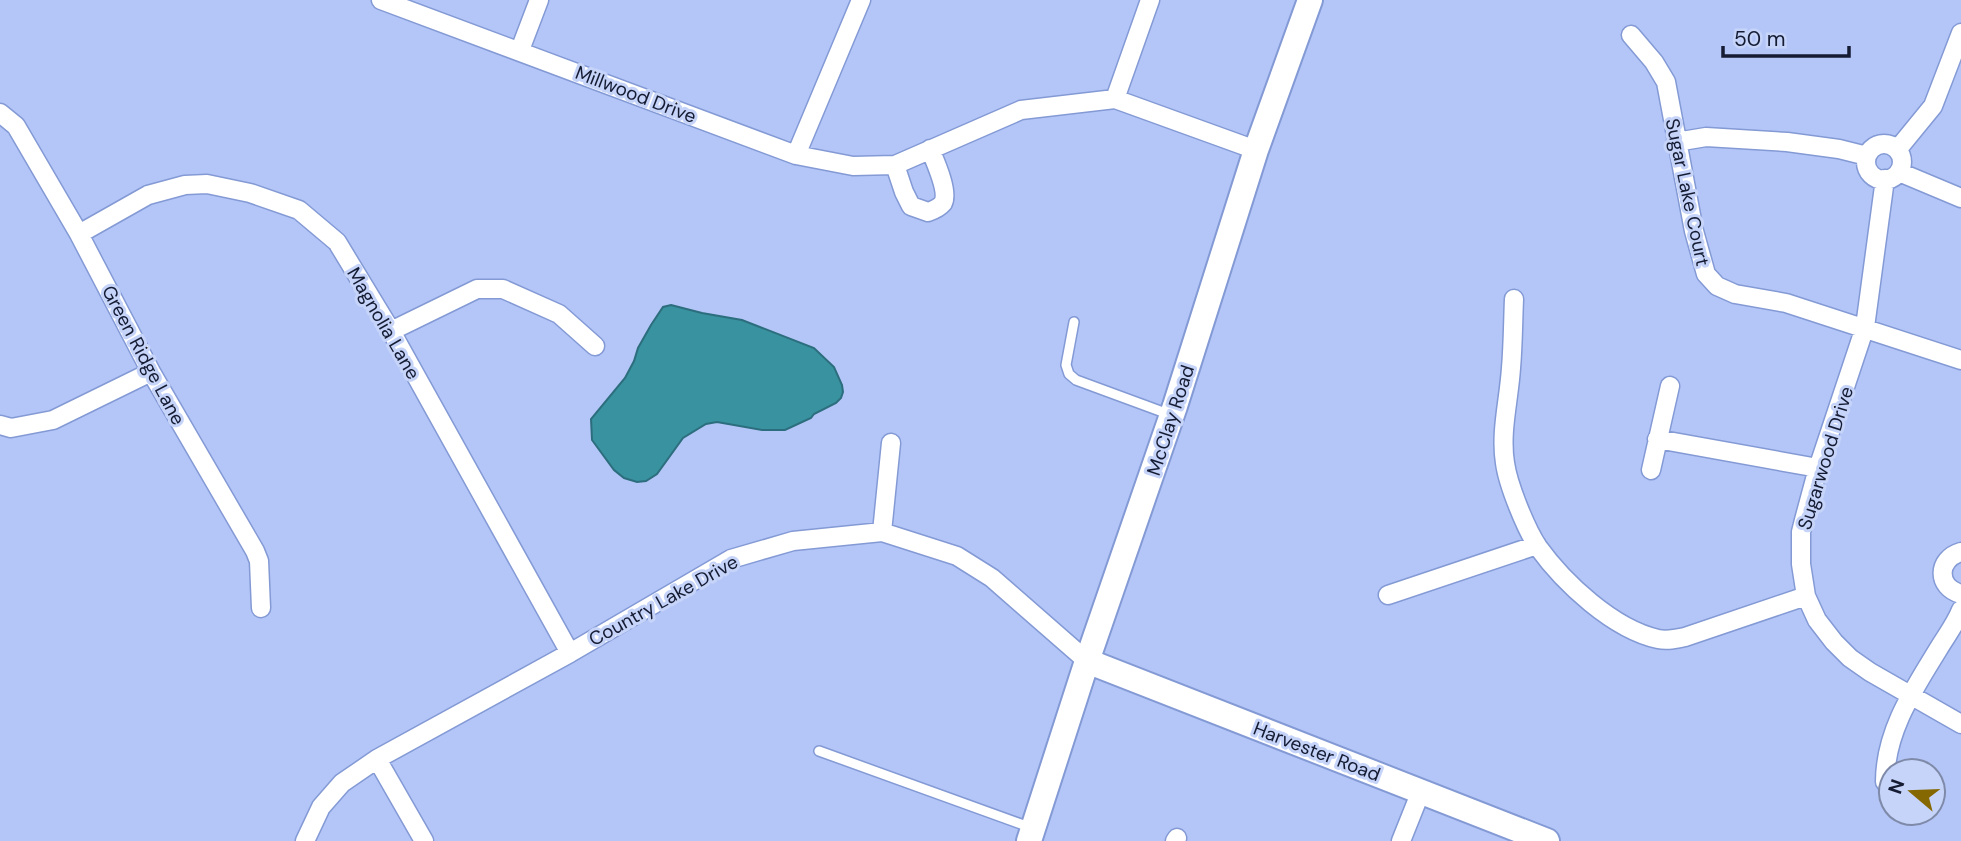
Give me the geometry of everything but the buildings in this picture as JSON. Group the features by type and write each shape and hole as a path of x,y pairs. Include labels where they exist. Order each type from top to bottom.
{"main road":[{"name":"McClay Road","path":"1031,835 1087,661 1172,415 1256,150 1310,0"},
{"name":"Harvester Road","path":"1087,661 1547,841"}],"street":[{"name":"Millwood Drive","path":"381,0 796,155 853,166 895,165 1021,110 1115,99 1256,150"},
{"path":"520,50 539,0"},
{"path":"796,155 860,0"},
{"path":"1115,99 1150,0"},
{"path":"1898,150 1933,106 1961,33"},
{"name":"Sugar Lake Court","path":"1630,35 1654,62 1666,82 1694,231 1706,274 1717,286 1735,294 1786,303 1961,360"},
{"name":"Green Ridge Lane","path":"0,113 16,126 79,234 151,372 255,551 259,561 261,608"},
{"path":"1676,142 1706,137 1773,141 1839,149 1867,156"},
{"path":"1892,176 1902,160 1898,150 1882,144 1871,149 1866,165 1877,178 1892,176 1961,198"},
{"path":"895,165 911,206 928,212 937,209 945,197 930,149"},
{"name":"Sugarwood Drive","path":"1892,176 1865,327 1818,468 1801,532 1801,564 1806,596 1817,620 1834,642 1870,672 1961,724"},
{"name":"Magnolia Lane","path":"79,234 148,195 185,185 207,184 250,193 299,210 337,242 391,331 570,653"},
{"path":"391,331 477,289 503,289 559,314 595,346"},
{"path":"1514,299 1504,455 1511,490 1537,545 1560,573 1595,606 1629,629 1659,639 1685,637 1806,596"},
{"path":"0,425 11,428 53,420 151,372"},
{"path":"1651,470 1670,386"},
{"path":"1657,439 1818,468"},
{"path":"882,532 891,443"},
{"name":"Country Lake Drive","path":"305,841 321,807 342,783 377,760 570,653 731,559 793,541 882,532 946,552 992,578 1087,661"},
{"path":"1388,595 1537,545"},
{"path":"1961,552 1947,560 1942,573 1947,587 1961,594"},
{"path":"1887,757 1895,728 1911,695 1961,610"},
{"path":"377,760 424,841"},
{"path":"1401,841 1420,791"}],"lane":[{"path":"1074,322 1066,365 1069,374 1076,380 1172,415"},
{"path":"819,751 1031,835"}],"shaded area":[{"path":"671,305 742,320 814,348 834,367 842,385 841,398 811,418 785,430 762,430 717,422 706,424 683,438 657,474 646,481 637,482 624,478 614,470 592,440 591,419 625,378 638,348 663,307"}]}
